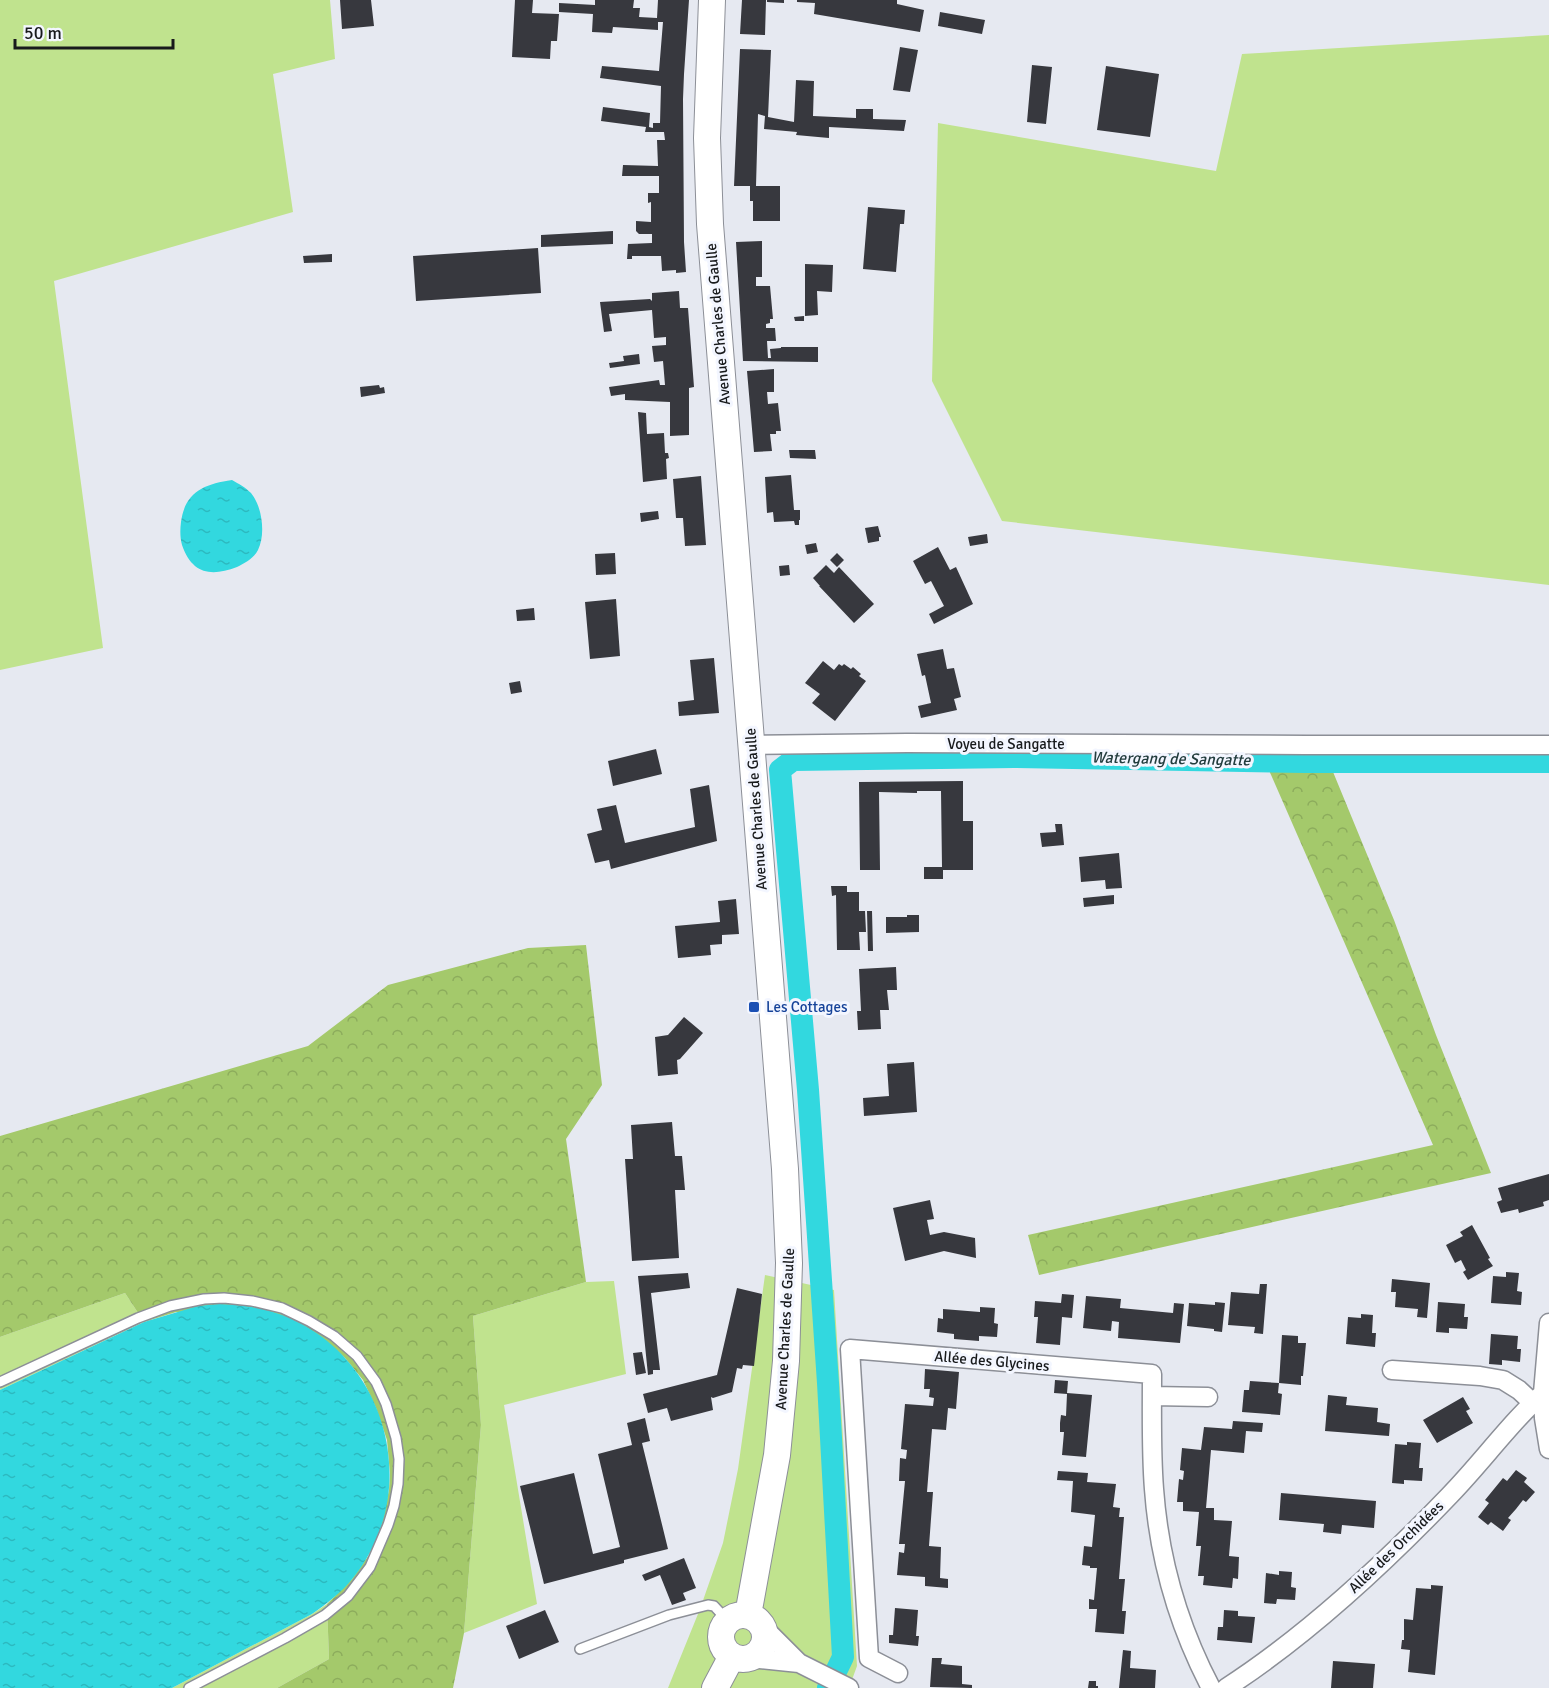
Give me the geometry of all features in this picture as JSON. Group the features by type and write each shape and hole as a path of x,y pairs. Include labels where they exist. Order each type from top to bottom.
{"main road":[{"name":"Avenue Charles de Gaulle","path":"712,0 707,138 710,224 784,1160 789,1263 788,1336 780,1432 746,1621"},
{"name":"Avenue Charles de Gaulle","path":"746,1621 765,1636 763,1647 756,1655 741,1657 724,1648 721,1638 723,1627 746,1621"},
{"name":"Avenue Charles de Gaulle","path":"715,1688 741,1657"}],"street":[{"name":"Voyeu de Sangatte","path":"751,745 907,743 1549,745"},
{"path":"1549,1323 1542,1394 1549,1449"},
{"name":"Allée des Glycines","path":"898,1673 869,1658 850,1349 1152,1374 1154,1491 1162,1545 1186,1632 1211,1688"},
{"path":"1392,1370 1480,1376 1503,1380 1519,1390 1542,1394"},
{"name":"Allée des Orchidées","path":"1226,1688 1306,1628 1378,1567 1451,1495 1542,1394"},
{"path":"1152,1396 1208,1397"},
{"path":"746,1621 807,1667 849,1688"},
{"path":"741,1657 807,1667"}],"lane":[{"path":"0,1382 138,1318 170,1306 204,1299 224,1298 252,1301 282,1308 309,1321 334,1336 357,1356 376,1382 393,1427 399,1467 394,1506 370,1568 348,1596 325,1615 189,1688"},
{"path":"580,1649 669,1615 708,1605 746,1621"}],"green space":[{"path":"0,0 330,0 335,59 273,74 293,212 54,281 103,648 0,670"},
{"path":"1549,35 1549,585 1002,521 932,381 938,123 1216,171 1242,54"},
{"path":"1331,767 1394,920 1436,1035 1491,1173 1039,1275 1028,1235 1433,1145 1268,768"},
{"path":"586,945 602,1085 566,1139 586,1282 473,1316 481,1425 464,1633 453,1688 277,1688 329,1659 327,1604 352,1579 369,1555 381,1526 389,1490 387,1440 363,1380 345,1358 325,1340 300,1324 176,1312 144,1322 125,1293 0,1337 0,1136 308,1046 388,985 528,948"},
{"path":"765,1275 834,1290 857,1666 849,1688 668,1688 700,1609 723,1543 738,1469"},
{"path":"614,1281 626,1374 504,1405 537,1604 464,1633 481,1425 473,1316 586,1282"},
{"path":"125,1293 144,1322 0,1390 0,1337"},
{"path":"327,1604 329,1659 277,1688 172,1688 312,1614"}],"water":[{"path":"232,480 251,493 258,505 262,520 262,536 258,550 237,567 219,572 204,571 191,562 182,545 180,528 183,512 187,503 198,491 213,484"},
{"path":"219,1304 274,1312 318,1334 347,1361 369,1393 384,1428 389,1467 387,1505 375,1543 349,1583 334,1598 312,1614 172,1688 0,1688 0,1390 144,1322 198,1306"}],"building":[{"path":"340,0 371,0 374,26 342,29"},
{"path":"515,0 533,0 532,13 559,14 557,41 551,41 550,59 512,57"},
{"path":"595,0 634,0 633,8 640,8 639,17 657,18 658,0 689,0 683,99 686,272 662,271 661,256 632,256 632,259 627,259 628,244 652,243 652,234 639,234 636,231 636,221 651,222 651,202 648,203 648,193 659,193 659,176 622,176 623,165 658,166 657,140 665,140 664,132 645,132 646,127 601,121 603,107 650,113 649,127 653,128 653,123 660,123 661,86 600,78 602,66 659,71 663,22 658,22 658,30 613,27 612,33 592,32 593,14 559,12 559,3 595,5"},
{"path":"742,0 766,0 765,35 740,34"},
{"path":"767,0 784,0 784,3 767,2"},
{"path":"797,0 897,0 897,4 924,10 920,32 814,14 815,3 797,2"},
{"path":"940,12 985,20 982,34 938,26"},
{"path":"900,47 918,50 910,92 893,90"},
{"path":"740,49 771,50 768,117 794,122 796,80 814,81 813,116 856,118 856,109 873,109 873,119 906,120 904,131 829,127 829,138 796,135 797,132 764,129 765,116 758,114 756,186 780,186 780,221 753,221 750,186 734,186"},
{"path":"1032,65 1052,67 1046,124 1027,122"},
{"path":"1106,66 1159,74 1150,137 1097,130"},
{"path":"868,207 905,210 904,224 900,224 896,272 863,269"},
{"path":"613,231 613,244 541,247 541,235"},
{"path":"762,241 762,277 756,277 756,286 770,286 773,319 766,324 766,328 775,328 776,341 767,341 768,358 771,358 770,349 818,347 818,362 743,361 736,242"},
{"path":"538,248 541,293 416,301 413,256"},
{"path":"332,254 332,262 304,263 303,256"},
{"path":"805,264 833,265 832,292 817,291 818,315 805,316"},
{"path":"679,291 680,308 688,308 694,387 689,388 689,435 670,436 670,402 625,400 625,394 611,396 609,387 659,380 660,385 665,385 663,361 654,362 652,346 666,345 666,337 654,338 652,310 609,314 612,331 604,332 600,302 650,299 652,301 652,293"},
{"path":"804,316 804,321 795,321 794,317"},
{"path":"639,354 640,364 610,368 609,363 624,361 623,356"},
{"path":"774,369 774,392 767,392 768,404 778,403 781,431 770,434 772,451 754,452 747,371"},
{"path":"379,385 380,388 384,387 385,393 361,397 360,387"},
{"path":"638,412 646,413 647,434 664,433 665,453 668,453 669,458 666,459 667,479 643,482"},
{"path":"789,450 815,450 816,459 790,458"},
{"path":"791,475 794,510 800,510 799,525 795,525 794,521 774,522 773,512 767,513 765,477"},
{"path":"701,476 706,545 685,546 683,518 676,518 673,479"},
{"path":"658,511 659,519 641,522 640,513"},
{"path":"878,526 881,537 879,541 868,543 865,528"},
{"path":"987,534 988,543 970,546 968,537"},
{"path":"816,543 818,552 807,554 805,545"},
{"path":"938,547 950,570 956,567 973,604 934,624 929,614 944,606 931,581 925,584 913,561"},
{"path":"615,553 616,574 596,575 595,554"},
{"path":"837,553 844,560 837,567 830,560"},
{"path":"789,565 790,575 780,576 779,566"},
{"path":"826,565 834,573 839,567 874,604 854,623 813,578"},
{"path":"616,599 620,656 590,659 585,602"},
{"path":"534,608 535,620 517,621 516,610"},
{"path":"943,649 947,669 954,668 961,697 954,699 957,710 921,718 918,706 931,703 925,675 922,676 917,654"},
{"path":"714,658 719,713 679,716 678,702 694,700 690,660"},
{"path":"823,661 834,670 839,664 842,666 844,664 851,669 853,667 866,681 835,721 812,703 820,694 805,683"},
{"path":"520,681 522,692 511,694 509,683"},
{"path":"656,749 662,774 613,786 608,761"},
{"path":"963,781 963,821 973,821 973,870 943,870 943,879 924,879 924,867 942,867 941,791 917,791 917,793 879,792 880,870 860,870 859,782"},
{"path":"709,785 717,841 611,869 609,860 595,863 587,834 602,830 597,809 616,805 625,843 695,827 690,789"},
{"path":"1055,824 1062,824 1064,845 1042,847 1040,833 1056,832"},
{"path":"1119,853 1122,888 1106,889 1105,880 1081,882 1079,857"},
{"path":"831,886 847,886 847,892 859,892 859,911 865,911 866,932 859,932 860,950 837,950 836,895 832,896"},
{"path":"1114,895 1114,904 1084,907 1083,898"},
{"path":"736,899 739,934 722,935 722,944 710,945 711,955 678,958 675,926 720,922 718,901"},
{"path":"867,911 872,911 873,951 868,951"},
{"path":"907,915 919,915 919,932 886,933 886,917 907,917"},
{"path":"896,967 897,990 887,990 889,1010 880,1010 881,1029 858,1030 857,1011 861,1011 859,969"},
{"path":"684,1017 703,1033 677,1060 678,1074 658,1076 655,1037 668,1035"},
{"path":"914,1062 917,1112 864,1116 863,1098 889,1096 887,1064"},
{"path":"672,1122 675,1156 682,1156 685,1190 675,1190 679,1258 632,1261 625,1159 633,1159 631,1125"},
{"path":"1549,1174 1549,1200 1543,1202 1544,1206 1519,1213 1518,1209 1501,1213 1497,1202 1502,1200 1498,1188"},
{"path":"930,1200 934,1219 927,1220 930,1235 944,1232 975,1238 976,1258 944,1251 905,1261 893,1208"},
{"path":"1472,1225 1493,1266 1468,1280 1463,1272 1466,1270 1461,1260 1455,1263 1446,1245 1463,1236 1460,1232"},
{"path":"1506,1272 1519,1273 1517,1291 1522,1292 1521,1305 1491,1303 1493,1276 1506,1277"},
{"path":"688,1273 690,1288 651,1293 660,1370 653,1370 653,1374 648,1375 638,1276"},
{"path":"1392,1279 1430,1283 1427,1318 1417,1317 1418,1309 1395,1307 1396,1292 1391,1292"},
{"path":"1260,1284 1267,1284 1263,1334 1254,1333 1255,1327 1228,1325 1231,1292 1259,1294"},
{"path":"737,1288 762,1294 754,1366 743,1365 742,1369 737,1368 732,1392 711,1397 713,1410 671,1421 667,1408 648,1413 643,1394 717,1375"},
{"path":"1062,1294 1074,1295 1072,1318 1062,1317 1060,1345 1036,1343 1038,1317 1034,1317 1035,1301 1061,1303"},
{"path":"1086,1296 1121,1299 1120,1308 1173,1313 1174,1303 1184,1304 1180,1343 1118,1338 1119,1322 1112,1321 1111,1331 1083,1328"},
{"path":"1215,1302 1225,1303 1222,1332 1187,1326 1189,1303 1215,1305"},
{"path":"1438,1302 1465,1304 1464,1317 1468,1317 1467,1329 1449,1328 1449,1333 1436,1332"},
{"path":"980,1307 995,1308 994,1323 998,1324 997,1337 979,1336 979,1341 954,1339 954,1334 937,1332 938,1318 943,1319 943,1309 980,1312"},
{"path":"1361,1314 1373,1315 1372,1333 1376,1333 1375,1347 1346,1344 1348,1317 1361,1318"},
{"path":"1491,1334 1518,1336 1517,1349 1521,1349 1520,1362 1502,1360 1502,1365 1489,1364"},
{"path":"1282,1335 1298,1336 1298,1343 1306,1343 1301,1385 1279,1383"},
{"path":"642,1352 646,1373 636,1375 633,1353"},
{"path":"925,1369 959,1372 956,1409 948,1408 946,1430 932,1429 927,1492 933,1492 929,1546 941,1547 940,1578 948,1579 948,1588 925,1586 925,1577 897,1575 899,1552 904,1553 905,1544 899,1544 905,1481 899,1481 900,1458 906,1459 907,1450 901,1449 905,1404 933,1406 934,1398 929,1397 930,1389 924,1389"},
{"path":"1055,1380 1068,1381 1067,1393 1092,1395 1086,1457 1062,1455 1064,1432 1060,1432 1060,1423 1061,1415 1066,1416 1067,1394 1054,1393"},
{"path":"1250,1381 1279,1383 1278,1393 1282,1394 1280,1415 1242,1412 1244,1390 1249,1390"},
{"path":"1328,1395 1347,1397 1346,1405 1378,1408 1377,1422 1390,1424 1389,1436 1325,1431"},
{"path":"1463,1397 1470,1409 1466,1411 1473,1423 1437,1443 1423,1420"},
{"path":"645,1418 650,1441 642,1443 668,1549 544,1584 520,1486 574,1473 593,1554 620,1547 598,1454 632,1445 627,1423"},
{"path":"1233,1421 1263,1423 1262,1432 1246,1431 1244,1453 1211,1450 1206,1508 1214,1508 1214,1520 1232,1521 1229,1556 1239,1557 1238,1579 1233,1578 1232,1588 1203,1585 1204,1576 1198,1576 1201,1546 1196,1546 1199,1512 1183,1511 1183,1502 1177,1502 1179,1479 1183,1480 1184,1471 1180,1470 1182,1448 1201,1450 1204,1427 1232,1429"},
{"path":"1407,1442 1421,1443 1419,1468 1423,1468 1422,1481 1404,1480 1404,1484 1392,1483 1395,1444 1407,1445"},
{"path":"1516,1470 1527,1478 1524,1482 1535,1492 1526,1502 1523,1500 1508,1518 1511,1520 1503,1531 1491,1522 1488,1525 1478,1517 1489,1503 1485,1500 1503,1478 1507,1481"},
{"path":"1058,1471 1088,1473 1087,1482 1116,1484 1113,1507 1120,1508 1119,1517 1124,1517 1119,1579 1125,1579 1122,1611 1126,1611 1124,1634 1095,1632 1097,1609 1089,1609 1089,1599 1094,1600 1097,1568 1082,1565 1084,1546 1092,1547 1095,1515 1071,1512 1073,1481 1057,1480"},
{"path":"1281,1493 1376,1501 1374,1528 1342,1525 1341,1534 1323,1532 1324,1524 1279,1520"},
{"path":"684,1558 696,1588 683,1593 686,1600 672,1605 660,1575 645,1581 642,1575"},
{"path":"1279,1571 1292,1572 1291,1587 1296,1588 1295,1600 1277,1599 1276,1604 1264,1603 1266,1573 1279,1575"},
{"path":"1431,1585 1443,1586 1435,1675 1408,1672 1410,1650 1401,1649 1402,1640 1404,1640 1404,1619 1413,1620 1416,1588 1431,1589"},
{"path":"895,1608 918,1610 916,1636 919,1636 918,1646 889,1643 889,1635 893,1635"},
{"path":"545,1610 559,1642 519,1659 506,1626"},
{"path":"1224,1610 1238,1611 1238,1616 1255,1617 1252,1643 1217,1640 1218,1627 1223,1627"},
{"path":"1123,1650 1131,1651 1130,1668 1156,1670 1155,1688 1119,1688"},
{"path":"932,1658 942,1658 941,1664 962,1666 962,1684 972,1685 972,1688 930,1687"},
{"path":"1333,1661 1375,1664 1373,1688 1331,1688"},
{"path":"1089,1681 1096,1681 1098,1688 1088,1688"}],"waterway":[{"name":"Watergang de Sangatte","path":"828,1688 843,1657 828,1383 808,1090 780,770 793,760 1014,757 1306,762 1549,762"}],"place":[{"name":"Les Cottages","path":"754,1007"}]}
